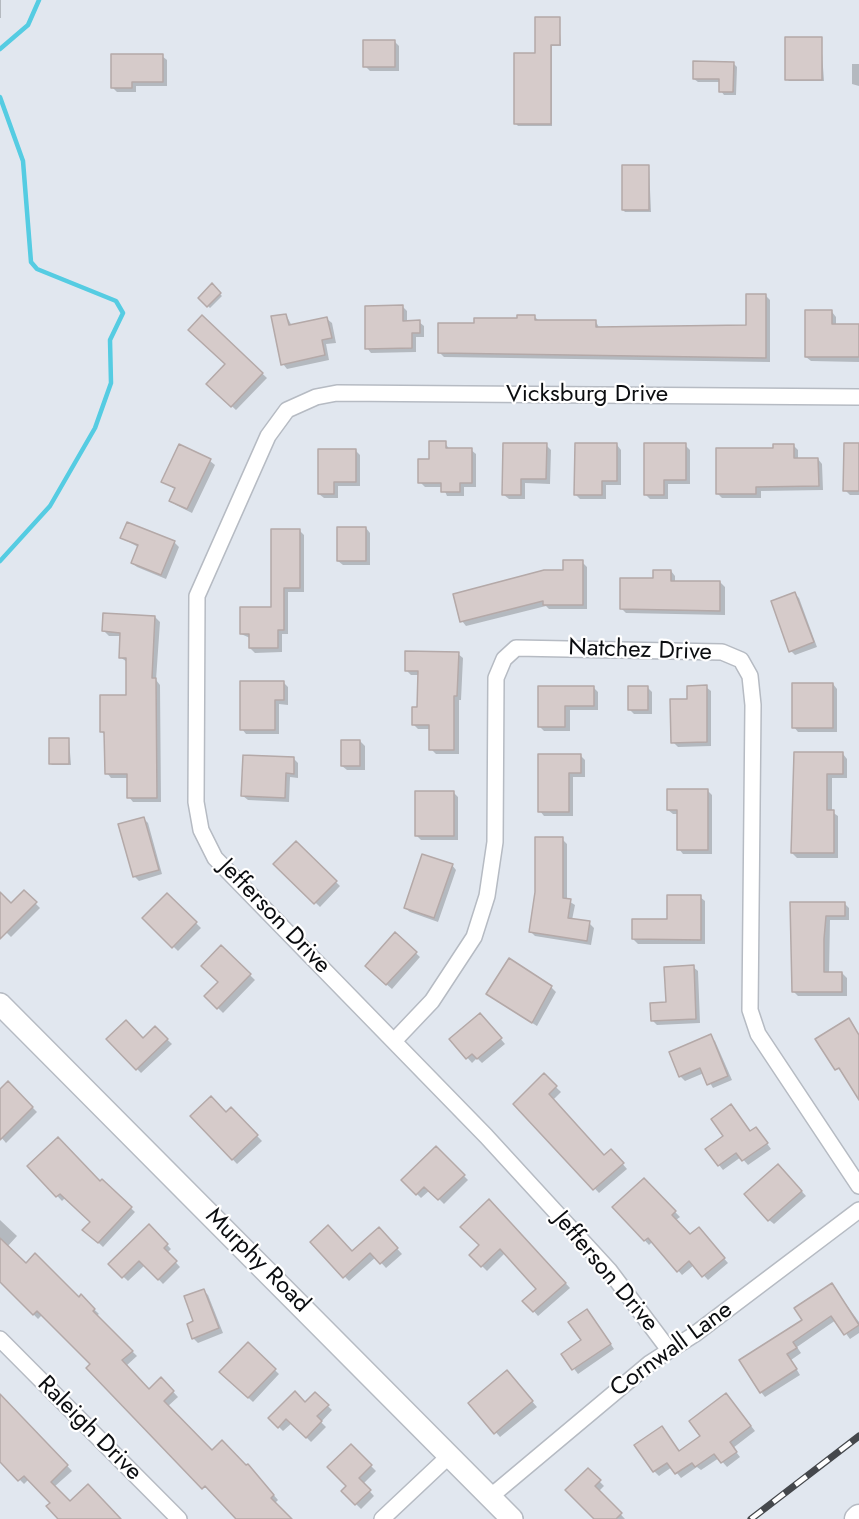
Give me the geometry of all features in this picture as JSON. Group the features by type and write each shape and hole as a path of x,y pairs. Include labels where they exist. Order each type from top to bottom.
{"main road":[{"name":"Murphy Road","path":"0,1004 512,1519"}],"street":[{"name":"Vicksburg Drive","path":"316,397 338,393 859,397"},
{"name":"Jefferson Drive","path":"316,397 288,410 267,436 197,596 196,802 201,830 215,858 486,1136 609,1270 669,1350"},
{"name":"Natchez Drive","path":"394,1041 432,1001 474,938 487,896 495,842 496,678 504,659 516,648 722,652 741,660 750,676 753,705 750,1010 758,1034 859,1186"},
{"name":"Cornwall Lane","path":"490,1497 596,1407 669,1350 859,1210"},
{"name":"Raleigh Drive","path":"0,1339 179,1519"},
{"path":"382,1519 449,1456"}],"building":[{"path":"535,17 560,17 560,45 551,45 551,124 514,124 514,53 535,53"},
{"path":"785,37 822,37 822,80 785,80"},
{"path":"363,40 395,40 395,67 363,67"},
{"path":"111,54 163,54 163,82 132,82 132,88 111,88"},
{"path":"693,61 734,62 733,92 719,92 719,79 693,79"},
{"path":"622,165 649,165 649,210 622,210"},
{"path":"212,283 221,293 207,307 198,298"},
{"path":"746,294 766,294 766,358 438,353 438,323 474,323 474,318 517,318 517,315 535,315 535,320 596,320 596,327 746,325"},
{"path":"403,305 403,321 420,320 420,333 412,333 412,348 365,349 365,306"},
{"path":"805,310 832,310 832,324 859,324 859,357 805,357"},
{"path":"286,314 289,325 327,317 332,338 322,340 325,355 281,365 271,316"},
{"path":"202,315 263,373 231,407 206,384 225,364 188,330"},
{"path":"429,441 446,441 446,448 472,448 472,483 460,483 460,492 441,492 441,483 418,483 418,459 429,459"},
{"path":"503,443 547,443 546,479 521,479 521,495 502,495"},
{"path":"575,443 617,443 617,481 602,481 602,495 574,495"},
{"path":"644,443 686,443 686,480 664,480 664,495 644,495"},
{"path":"844,443 859,443 859,491 843,491"},
{"path":"179,444 211,459 187,509 169,501 175,488 161,482"},
{"path":"773,444 794,444 794,458 818,458 819,486 756,487 756,494 716,494 716,448 773,448"},
{"path":"318,449 356,449 356,482 334,482 334,494 318,494"},
{"path":"127,522 175,541 161,575 131,563 138,545 120,538"},
{"path":"337,527 366,527 366,561 337,561"},
{"path":"271,529 300,529 300,588 284,588 284,630 278,630 278,648 249,648 249,634 240,634 240,607 271,607"},
{"path":"563,560 583,560 583,605 543,605 543,601 460,622 453,594 544,570 563,570"},
{"path":"653,570 671,570 671,581 720,581 720,611 620,609 620,578 653,578"},
{"path":"795,592 814,642 789,652 771,601"},
{"path":"103,613 155,616 152,678 156,678 157,798 127,798 127,774 105,774 104,732 100,732 100,695 126,695 126,658 119,658 120,633 102,631"},
{"path":"405,651 459,652 457,696 454,696 454,750 429,750 429,725 412,725 412,707 417,707 418,671 405,671"},
{"path":"240,681 284,681 284,700 275,700 275,730 240,730"},
{"path":"792,683 833,683 833,728 792,728"},
{"path":"707,685 707,742 671,743 670,699 687,699 687,686"},
{"path":"538,686 594,686 594,706 565,706 565,727 538,727"},
{"path":"628,686 648,686 648,710 628,710"},
{"path":"49,738 69,738 69,764 49,764"},
{"path":"341,740 360,740 360,766 341,766"},
{"path":"794,752 843,752 843,774 827,774 827,810 834,810 834,853 791,853"},
{"path":"538,754 581,754 581,773 569,773 569,812 538,812"},
{"path":"243,755 294,757 294,774 286,773 285,798 241,796"},
{"path":"667,789 708,789 708,850 677,850 677,810 667,810"},
{"path":"415,791 454,791 454,836 415,836"},
{"path":"144,817 159,870 133,877 118,824"},
{"path":"535,837 563,837 563,898 571,899 568,918 590,921 587,941 529,932 535,892"},
{"path":"296,841 337,881 314,904 273,864"},
{"path":"422,854 453,864 434,918 404,908"},
{"path":"24,890 37,902 0,939 0,892 11,903"},
{"path":"167,893 197,922 172,948 142,918"},
{"path":"667,895 701,895 701,940 632,939 632,919 667,919"},
{"path":"790,902 845,902 845,916 826,916 824,939 824,972 842,972 842,992 792,992"},
{"path":"395,932 417,952 386,985 365,966"},
{"path":"221,945 251,974 217,1009 204,996 218,982 201,966"},
{"path":"509,958 552,986 532,1023 486,994"},
{"path":"694,965 696,1019 651,1021 650,1003 666,1002 664,967"},
{"path":"480,1013 502,1038 477,1059 472,1054 466,1059 449,1039"},
{"path":"849,1018 859,1035 859,1100 839,1068 835,1070 815,1039"},
{"path":"126,1020 143,1038 155,1026 168,1039 136,1070 106,1039"},
{"path":"711,1034 728,1076 707,1085 700,1068 679,1077 669,1052"},
{"path":"544,1073 557,1086 549,1094 604,1155 611,1149 624,1163 593,1190 513,1104"},
{"path":"8,1081 33,1107 0,1140 0,1089"},
{"path":"211,1096 226,1112 231,1107 258,1135 232,1160 190,1116"},
{"path":"731,1104 750,1131 756,1127 768,1143 742,1161 736,1153 718,1166 705,1149 723,1136 711,1119"},
{"path":"58,1137 100,1181 102,1179 132,1207 98,1243 82,1230 90,1222 60,1194 56,1197 27,1166"},
{"path":"436,1146 465,1175 438,1200 424,1187 416,1195 401,1180"},
{"path":"778,1164 802,1191 768,1221 744,1194"},
{"path":"644,1178 676,1211 672,1215 690,1234 699,1227 725,1258 702,1277 689,1261 677,1272 648,1238 644,1241 612,1207"},
{"path":"489,1199 566,1283 533,1312 522,1301 536,1289 500,1249 481,1267 469,1255 479,1245 460,1227"},
{"path":"149,1224 168,1244 164,1248 177,1261 158,1280 139,1261 122,1278 108,1264"},
{"path":"328,1225 352,1251 379,1227 398,1248 380,1264 370,1253 343,1278 310,1242"},
{"path":"0,1238 26,1263 35,1253 79,1297 81,1294 95,1309 93,1311 133,1351 122,1360 149,1389 161,1377 174,1391 164,1401 212,1450 222,1440 246,1465 248,1464 274,1495 271,1498 292,1519 236,1519 205,1486 202,1489 86,1368 90,1364 37,1311 33,1315 0,1282"},
{"path":"832,1283 859,1325 844,1335 831,1316 793,1342 797,1348 787,1354 797,1369 760,1393 739,1360 802,1320 794,1308"},
{"path":"204,1289 219,1328 192,1339 187,1324 193,1321 184,1296"},
{"path":"587,1309 611,1344 572,1370 561,1354 581,1340 568,1322"},
{"path":"248,1342 276,1369 248,1398 219,1372"},
{"path":"507,1370 533,1401 494,1434 468,1403"},
{"path":"295,1391 305,1402 315,1392 329,1405 317,1416 322,1421 306,1438 286,1419 278,1428 268,1418"},
{"path":"726,1393 751,1426 730,1442 737,1452 721,1463 714,1454 695,1467 692,1463 675,1474 667,1463 653,1472 634,1445 662,1426 679,1451 700,1436 689,1421"},
{"path":"0,1394 68,1465 51,1482 70,1501 88,1484 121,1519 58,1519 46,1506 50,1503 24,1476 18,1481 0,1462"},
{"path":"351,1444 372,1465 359,1478 371,1490 355,1505 341,1491 346,1486 327,1467"},
{"path":"588,1468 601,1480 595,1486 622,1513 616,1519 594,1519 565,1490"}],"waterway":[{"path":"0,49 28,25 39,0"},
{"path":"0,97 23,161 31,262 37,269 116,301 123,313 110,340 111,383 95,428 50,506 0,561"}],"railway":[{"path":"751,1519 859,1436"}]}
